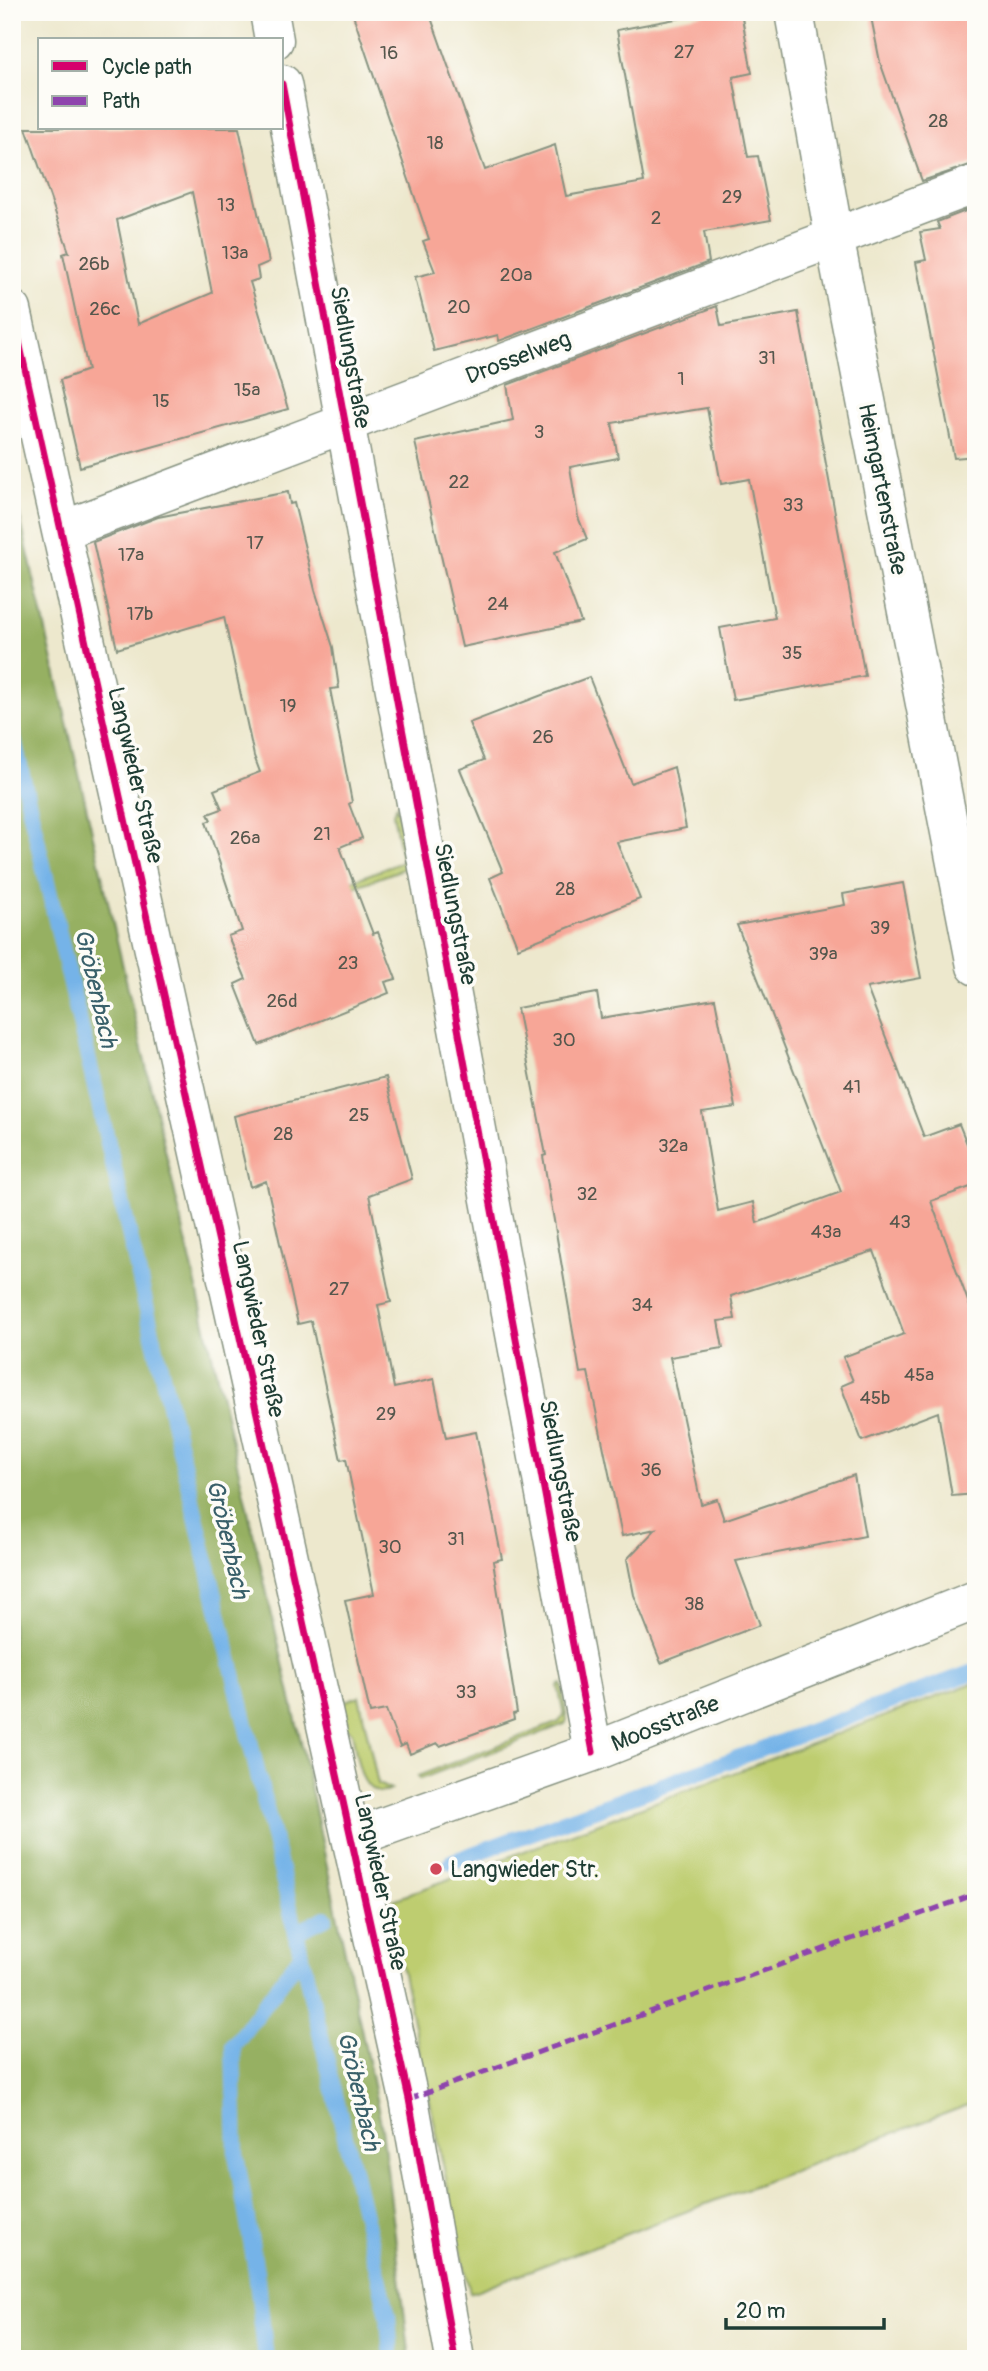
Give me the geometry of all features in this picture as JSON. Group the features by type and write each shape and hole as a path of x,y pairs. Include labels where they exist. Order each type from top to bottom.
{"street":[{"path":"269,12 274,38"},
{"name":"Heimgartenstraße","path":"794,12 834,236 976,966"},
{"name":"Siedlungstraße","path":"284,95 343,424 593,1752"},
{"name":"Drosselweg","path":"61,531 976,184"},
{"name":"Langwieder Straße","path":"12,310 409,2099 454,2359"},
{"name":"Moosstraße","path":"352,1838 593,1752 976,1600"}],"green space":[{"path":"12,483 301,1742 382,2128 410,2359 12,2359"},
{"path":"397,806 408,867 335,894 333,888 402,862 393,813"},
{"path":"976,1682 976,2102 470,2293 388,1902"},
{"path":"562,1684 567,1720 565,1724 420,1779 418,1776 559,1722 564,1715 558,1686"},
{"path":"359,1696 378,1784 391,1790 372,1790 366,1783 361,1774 352,1732 338,1723 340,1703"}],"building":[{"path":"352,12 429,12 485,170 555,145 566,196 644,182 617,30 713,12 741,12 752,73 733,77 748,157 758,156 771,220 704,232 709,262 499,341 498,335 434,351 415,277 435,272 423,241 429,239"},
{"path":"870,12 976,12 976,163 922,181 880,62"},
{"path":"26,128 239,130 269,262 257,267 259,279 250,282 288,409 80,467 60,380 88,370 63,254 69,252","holes":["192,192 212,293 138,324 117,220"]},
{"path":"976,207 976,456 954,458 916,262 926,260 920,232 940,229 937,222"},
{"path":"717,306 721,326 798,312 865,676 733,700 720,628 775,618 749,479 721,484 707,408 612,423 618,458 570,467 578,517 587,539 555,552 581,622 462,647 415,442 513,420 507,385"},
{"path":"288,492 290,504 294,503 315,590 333,647 339,688 330,689 352,802 349,804 362,838 340,847 373,934 378,932 396,979 385,982 389,993 259,1045 235,984 246,979 228,936 242,931 206,822 211,820 208,814 222,809 214,790 260,772 254,756 224,617 117,649 93,542 158,517"},
{"path":"589,677 631,783 674,767 686,828 617,842 640,899 518,948 490,878 503,872 460,769 484,760 469,723"},
{"path":"903,883 921,978 867,988 924,1137 959,1124 976,1166 976,1185 931,1201 976,1323 976,1494 952,1496 938,1412 862,1441 841,1386 853,1381 843,1357 904,1334 874,1251 731,1296 735,1319 718,1321 723,1348 670,1357 701,1504 717,1499 724,1520 854,1475 865,1536 736,1561 760,1625 661,1663 634,1595 627,1559 656,1529 622,1536 588,1372 580,1373 543,1156 546,1155 517,1008 597,993 601,1018 715,999 736,1107 702,1112 718,1211 753,1202 757,1223 841,1192 737,925 845,905 843,894"},
{"path":"386,1077 412,1179 369,1195 391,1302 378,1305 394,1388 434,1379 446,1438 476,1432 502,1559 493,1561 517,1713 513,1714 514,1719 410,1754 406,1744 400,1747 386,1710 370,1713 345,1600 374,1594 346,1459 341,1460 311,1321 298,1324 266,1181 250,1187 234,1116"}],"waterway":[{"name":"Gröbenbach","path":"12,732 172,1417 388,2315 391,2359"},
{"path":"451,1862 976,1671"},
{"path":"296,1932 325,1918"},
{"path":"266,2359 256,2271 236,2154 233,2046 302,1954"}],"marked path":[{"path":"409,2099 976,1894"}],"cycle path":[{"path":"284,95 593,1752"},
{"path":"12,310 409,2099 455,2359"}],"place":[{"name":"Langwieder Str.","path":"436,1869"}]}
